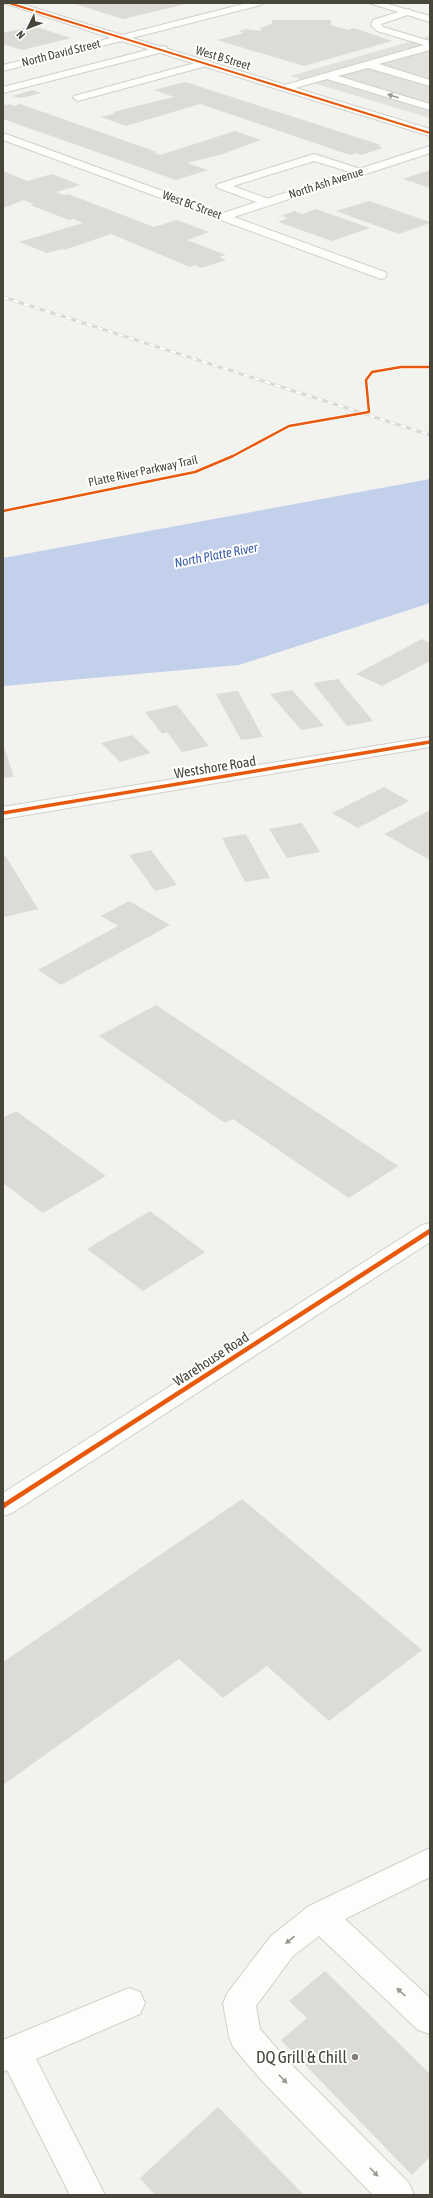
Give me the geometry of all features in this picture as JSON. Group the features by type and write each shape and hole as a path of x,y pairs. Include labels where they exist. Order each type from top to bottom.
{"street":[{"name":"West B Street","path":"9,3 430,133"},
{"path":"3,13 46,3"},
{"name":"North David Street","path":"3,68 258,3"},
{"path":"374,3 430,19"},
{"path":"408,12 383,19 376,22 376,25 380,29 430,44"},
{"path":"285,88 430,47"},
{"path":"3,90 163,50"},
{"path":"405,54 424,59"},
{"path":"78,98 206,63"},
{"path":"367,64 430,83"},
{"path":"327,76 430,107"},
{"name":"West BC Street","path":"3,136 381,275"},
{"name":"North Ash Avenue","path":"222,216 430,149"},
{"path":"267,202 222,186 314,157 360,172"},
{"name":"Westshore Road","path":"3,813 430,742"},
{"name":"Warehouse Road","path":"3,1506 430,1231"},
{"path":"397,2195 274,2070 245,2036 239,2003 282,1946 320,1916 430,1862"},
{"path":"320,1916 430,2019"},
{"path":"88,2195 9,2054 129,2003"}],"shaded area":[{"path":"430,36 430,118 290,76"}],"water":[{"name":"North Platte River","path":"430,479 430,603 239,665 3,686 3,558"}],"building":[{"path":"72,3 185,3 186,4 123,19"},
{"path":"272,20 331,20 331,25 348,30 354,28 392,41 304,66 217,40 244,33 239,31 246,29 262,31 260,28 272,24"},
{"path":"33,26 71,38 22,50 3,44 3,33"},
{"path":"185,82 381,145 378,146 383,148 361,155 356,153 350,155 200,104 126,126 101,117 116,113 113,112 174,97 154,90"},
{"path":"33,90 41,93 21,98 12,96"},
{"path":"9,104 14,106 20,104 157,152 154,153 160,155 235,131 261,140 223,154 187,163 208,170 176,180 3,119 3,106"},
{"path":"430,170 430,188 403,179"},
{"path":"3,171 27,181 52,174 80,185 56,192 64,195 68,194 154,227 177,220 209,232 187,240 226,255 219,257 226,260 201,268 195,265 190,267 111,234 64,250 62,249 47,253 19,242 83,223 73,219 69,220 30,205 34,204 24,200 3,208"},
{"path":"369,201 430,223 399,234 336,211"},
{"path":"316,209 370,228 332,241 278,222 288,218 281,216 295,211 302,214"},
{"path":"422,639 430,643 430,661 382,686 356,674"},
{"path":"338,679 373,721 347,726 313,683"},
{"path":"292,690 324,726 301,730 270,694"},
{"path":"238,691 263,737 241,740 216,694"},
{"path":"177,705 209,746 182,752 167,732 162,734 145,712"},
{"path":"132,735 151,753 120,762 101,743"},
{"path":"3,744 14,777 3,778"},
{"path":"384,787 409,801 358,828 332,813"},
{"path":"430,810 430,860 384,834"},
{"path":"302,823 320,852 287,858 269,829"},
{"path":"246,834 270,878 245,882 222,838"},
{"path":"151,850 177,885 155,891 129,855"},
{"path":"3,855 5,855 38,909 5,917 3,914"},
{"path":"129,901 170,925 61,985 38,970 118,926 101,916"},
{"path":"156,1005 398,1166 349,1198 233,1119 225,1123 99,1036"},
{"path":"16,1111 106,1176 43,1213 3,1183 3,1118"},
{"path":"150,1211 205,1252 143,1291 87,1249"},
{"path":"242,1499 422,1650 329,1721 267,1666 223,1698 179,1659 3,1785 3,1662"},
{"name":"DQ Grill & Chill","path":"325,1971 430,2074 430,2157 412,2175 281,2040 307,2018 289,2001"},
{"path":"218,2107 304,2195 155,2195 140,2178"}],"railway":[{"path":"3,297 430,435"}],"cycle path":[{"path":"9,3 430,133"},
{"name":"Platte River Parkway Trail","path":"3,511 195,472 233,456 289,426 369,412 366,380 372,372 401,367 430,367"},
{"path":"3,813 430,742"},
{"path":"3,1506 430,1231"}],"place":[{"name":"DQ Grill & Chill","path":"355,2057"}]}
